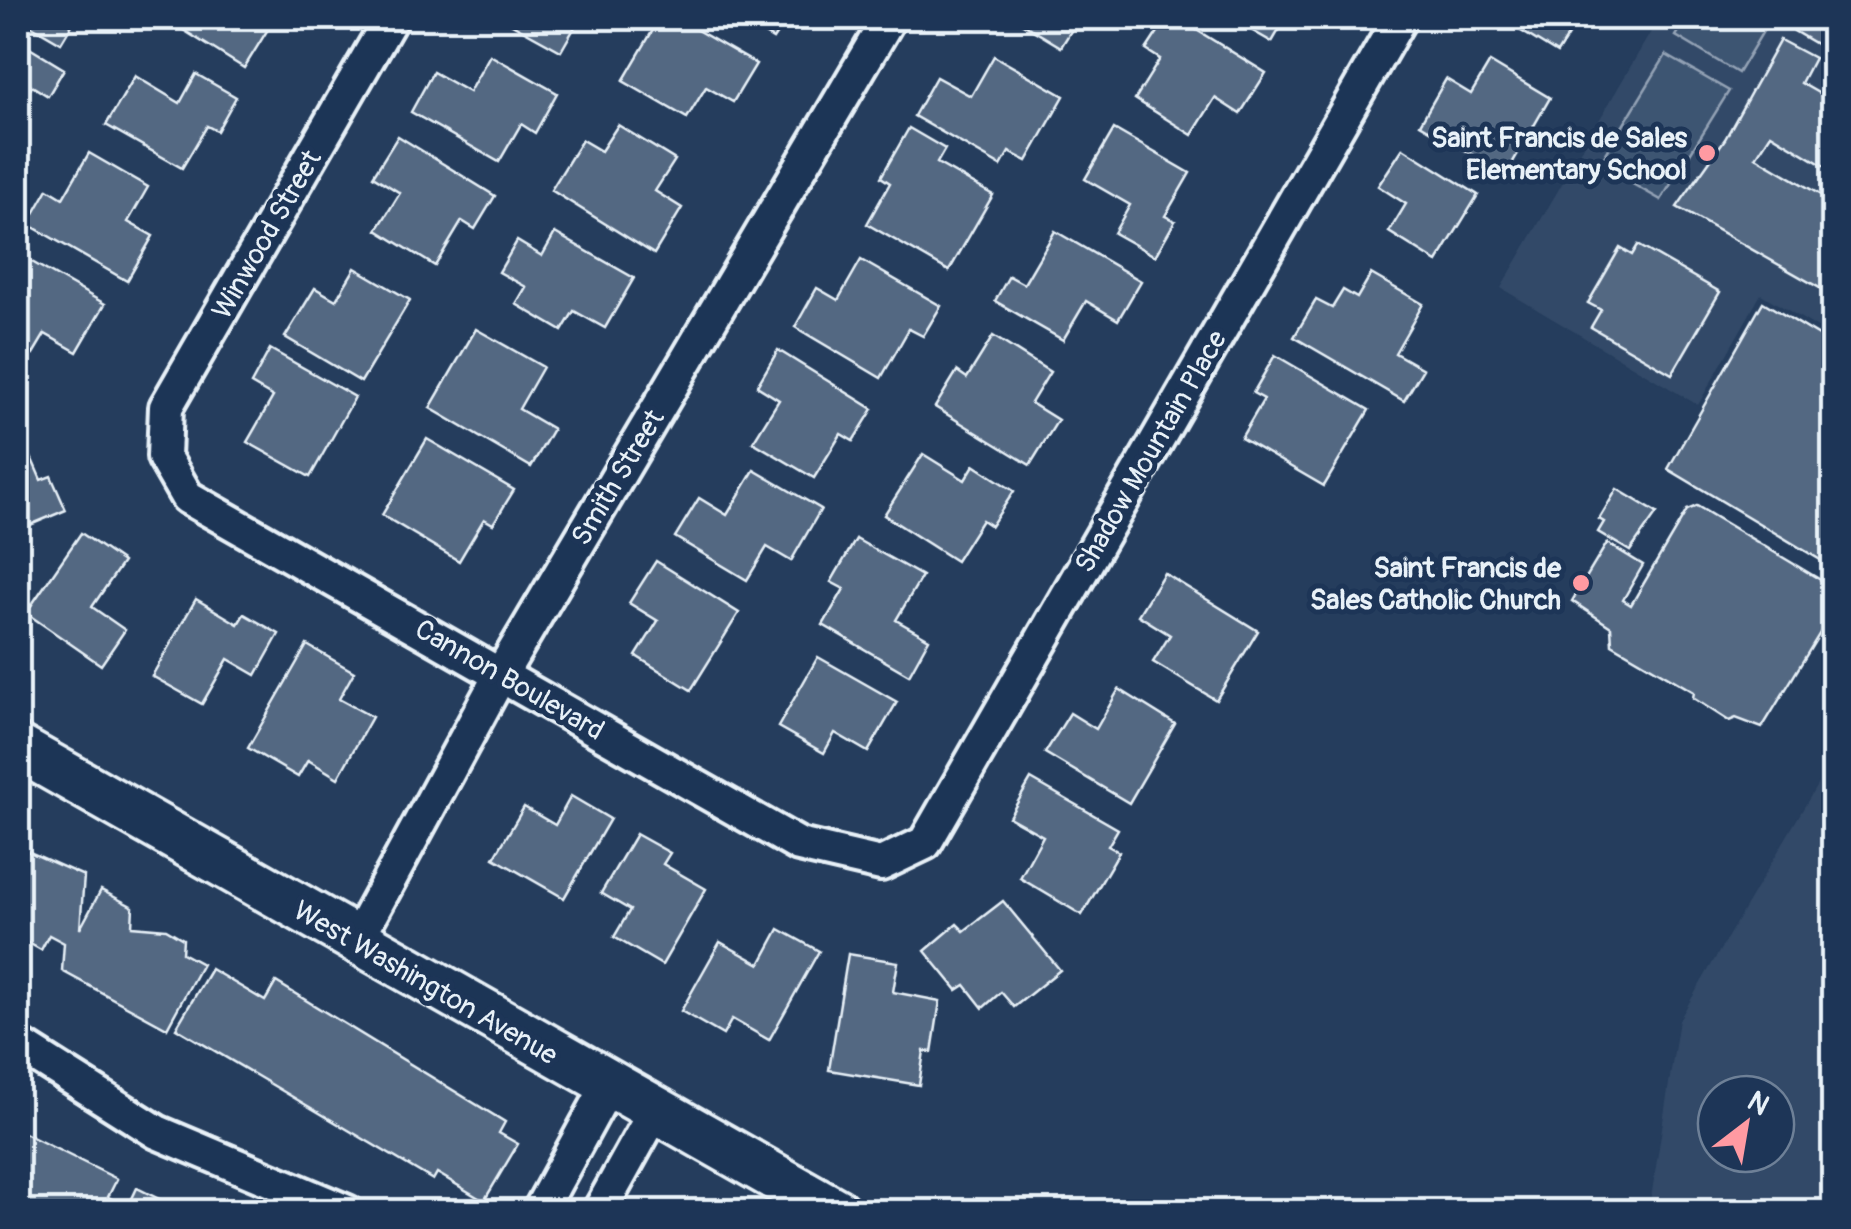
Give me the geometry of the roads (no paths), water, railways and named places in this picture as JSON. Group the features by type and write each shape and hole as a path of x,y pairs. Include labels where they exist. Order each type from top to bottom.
{"main road":[{"name":"West Washington Avenue","path":"18,748 608,1086 837,1212"}],"street":[{"name":"Winwood Street","path":"164,457 166,408 392,18"},
{"name":"Smith Street","path":"356,941 501,674 888,18"},
{"name":"Shadow Mountain Place","path":"881,864 925,843 1400,18"},
{"name":"Cannon Boulevard","path":"164,457 187,497 799,845 881,864"},
{"path":"18,1044 157,1132 347,1212"},
{"path":"539,1212 608,1086"},
{"path":"599,1212 655,1112"}],"place":[{"name":"Saint Francis de Sales Elementary School","path":"1707,153"},
{"name":"Saint Francis de Sales Catholic Church","path":"1581,583"}]}
